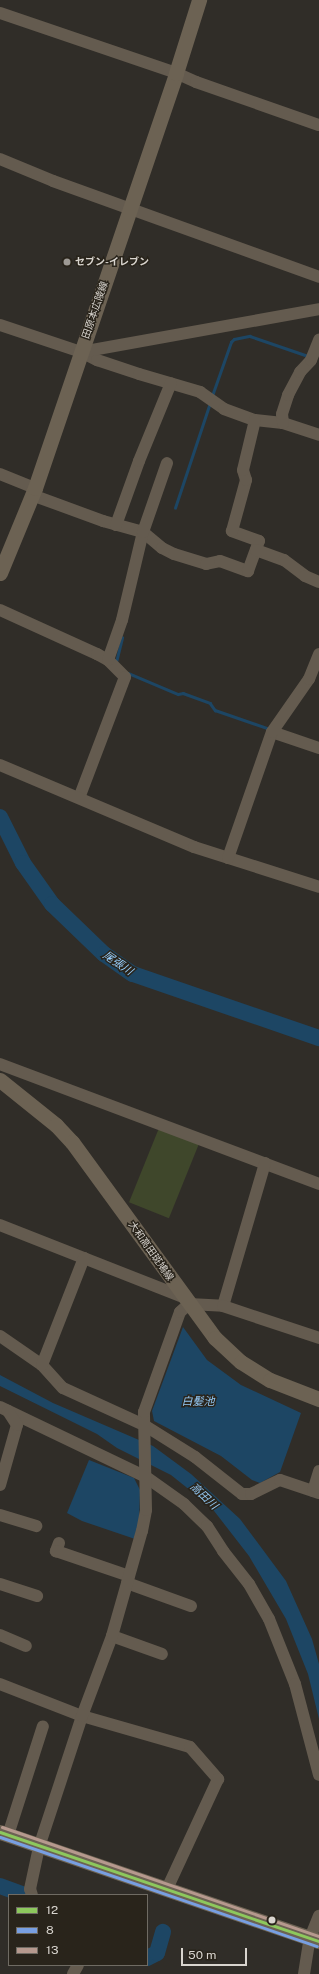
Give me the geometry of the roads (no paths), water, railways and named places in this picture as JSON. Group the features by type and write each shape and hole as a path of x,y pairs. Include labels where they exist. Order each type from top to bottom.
{"main road":[{"name":"田原本広陵線","path":"0,573 33,492 176,73 199,0"},
{"name":"大和高田斑鳩線","path":"0,1080 56,1125 72,1142 215,1338 241,1362 270,1380 319,1399"},
{"path":"4,1834 315,1939"}],"street":[{"path":"0,13 176,73 196,82 319,125"},
{"path":"0,159 129,209 319,277"},
{"path":"81,352 319,309"},
{"path":"0,325 81,352 97,360 200,392 224,409 255,420 283,423 319,435"},
{"path":"283,423 282,414 288,395 300,372 312,358 319,340"},
{"path":"116,525 139,461 171,383"},
{"path":"0,474 33,492 116,525 143,532 167,551 206,564 220,561 248,570 260,541 232,531 246,480 243,470 255,420"},
{"path":"108,660 124,614 143,532 168,463"},
{"path":"256,550 284,560 305,576 319,582"},
{"path":"0,610 108,660 125,678 79,798"},
{"path":"228,858 275,728 309,680 319,654"},
{"path":"275,728 319,748"},
{"path":"0,765 194,846 319,887"},
{"path":"0,1064 319,1184"},
{"path":"223,1306 265,1163"},
{"path":"0,1225 186,1300 223,1306 319,1338"},
{"path":"42,1365 84,1258"},
{"path":"32,1894 30,1889 39,1847 82,1716 112,1636 142,1531 146,1510 144,1428 145,1406 177,1319 186,1300"},
{"path":"0,1336 42,1365 63,1388 144,1428 196,1457 242,1494 251,1494 280,1480 316,1492 319,1471"},
{"path":"0,1485 5,1450 17,1426 4,1409"},
{"path":"4,1409 146,1473 197,1515 207,1526 256,1597 278,1640 295,1684 319,1775"},
{"path":"0,1515 36,1526"},
{"path":"59,1543 56,1551 191,1606"},
{"path":"0,1584 37,1596"},
{"path":"0,1635 26,1646"},
{"path":"112,1636 162,1654"},
{"path":"0,1684 82,1716 190,1747 218,1779 167,1889"},
{"path":"4,1834 43,1726"},
{"path":"304,1974 315,1939 319,1916"}],"water":[{"name":"白髪池","path":"183,1327 207,1360 241,1385 301,1413 280,1472 260,1483 252,1480 221,1456 154,1421 152,1411"},
{"name":"高田川","path":"0,1375 53,1403 153,1446 191,1474 240,1519 286,1581 312,1639 319,1664 319,1719 308,1674 286,1619 249,1556 211,1507 171,1475 117,1448 97,1434 0,1386"},
{"path":"89,1460 134,1478 140,1490 139,1524 135,1539 82,1521 67,1513"}],"waterway":[{"path":"212,396 231,342 234,339 250,336 308,356"},
{"path":"175,508 210,403"},
{"path":"116,662 122,638"},
{"path":"128,673 178,694 183,693 210,703 215,710 270,729"},
{"name":"尾張川","path":"0,817 23,863 52,904 104,954 133,974 319,1038"},
{"path":"0,1886 22,1894"},
{"path":"148,1958 157,1953 163,1932"}],"place":[{"name":"セブン-イレブン","path":"67,262"}]}
